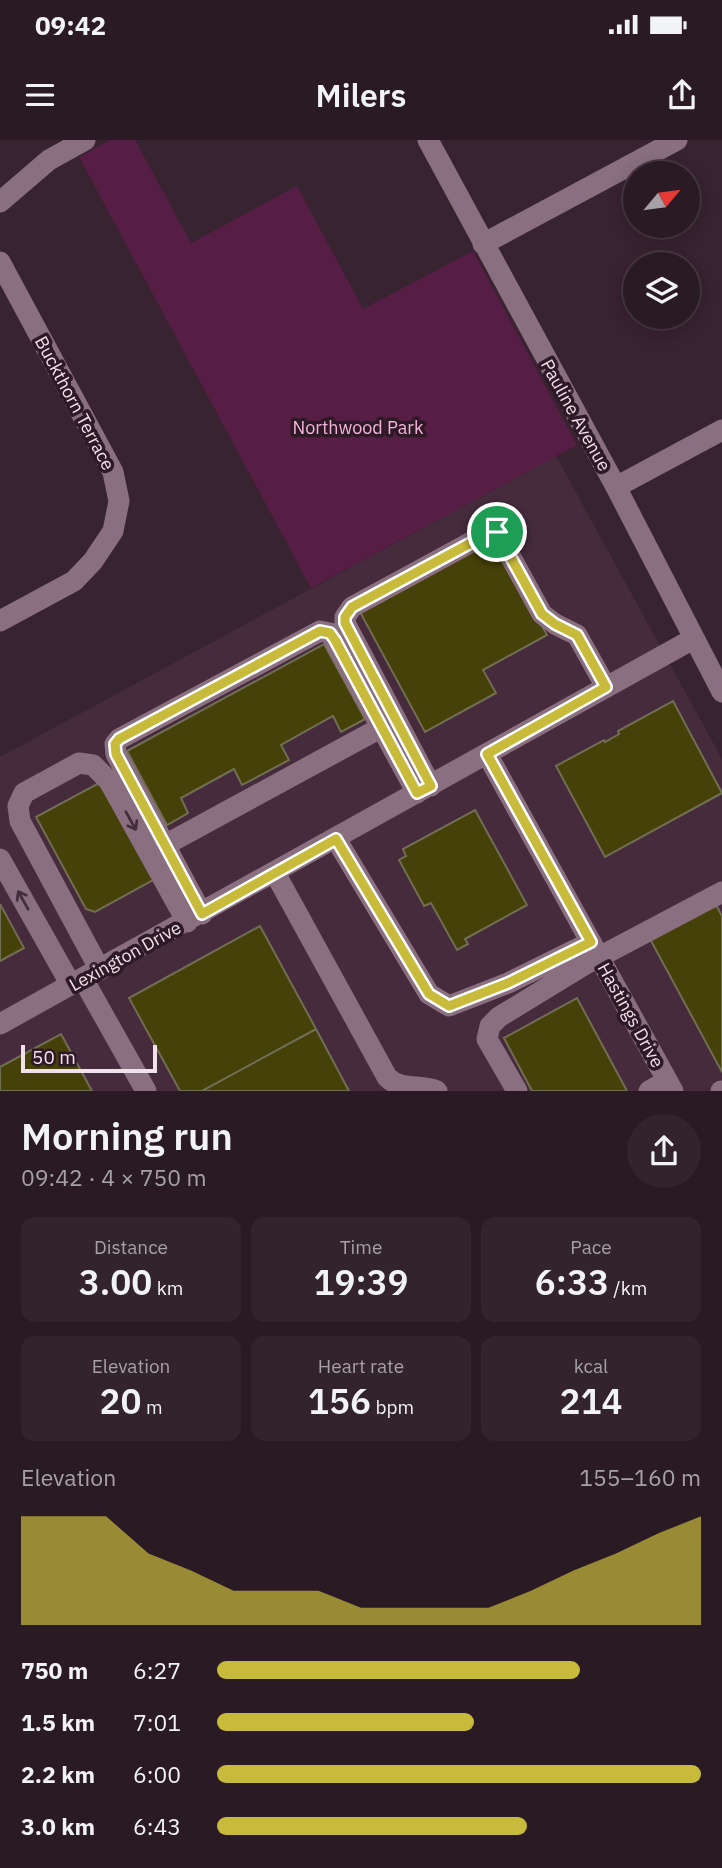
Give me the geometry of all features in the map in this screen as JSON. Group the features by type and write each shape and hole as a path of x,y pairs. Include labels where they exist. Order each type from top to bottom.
{"street":[{"path":"0,202 50,160 85,140"},
{"name":"Pauline Avenue","path":"428,140 616,487 722,692"},
{"path":"483,244 677,140"},
{"name":"Buckthorn Terrace","path":"0,262 113,472 119,501 113,531 93,561 74,581 0,621"},
{"path":"616,487 722,430"},
{"path":"424,790 345,623 345,617 352,607 488,533 497,532 542,614 577,635 612,685"},
{"path":"195,918 165,845 116,754 115,744 119,739 320,631 330,633 335,640 382,727 424,790"},
{"name":"Lexington Drive","path":"0,1024 693,639"},
{"path":"165,845 382,727"},
{"name":"Hastings Drive","path":"487,754 595,949 663,1088"},
{"path":"146,1091 85,978 20,821 20,799 24,793 79,763 93,765 108,781 195,918"},
{"path":"336,839 429,994 449,1006 595,949 722,892"},
{"path":"0,859 85,978"},
{"path":"275,873 387,1077 400,1086 427,1087 437,1091"},
{"path":"517,1091 487,1039 490,1026 595,949"}],"shaded area":[{"path":"556,456 722,759 722,1091 0,1091 0,757"}],"green space":[{"name":"Northwood Park","path":"110,140 135,140 191,243 297,186 363,309 473,251 577,445 311,588 79,157"}],"building":[{"path":"494,539 547,635 483,670 496,693 425,732 360,612"},
{"path":"324,644 365,719 341,732 333,716 281,745 289,760 242,785 234,769 181,798 188,813 167,825 127,751"},
{"path":"673,701 722,793 605,857 556,766 604,740 605,742 619,734 618,731"},
{"path":"99,783 157,878 95,912 86,909 36,817"},
{"path":"475,810 527,905 465,939 468,944 457,950 431,903 424,906 399,860 406,856 403,849"},
{"path":"715,903 722,916 722,1072 650,939"},
{"path":"0,904 24,948 0,961"},
{"path":"260,926 316,1029 202,1091 180,1091 129,998"},
{"path":"577,998 627,1091 532,1091 504,1038"},
{"path":"316,1029 349,1091 202,1091"},
{"path":"61,1034 92,1091 0,1091 0,1067"}],"route":[{"path":"497,532 542,614 577,635 606,687 487,754 591,942 508,983 449,1006 429,994 336,839 202,914 116,754 115,744 119,739 320,631 330,633 335,640 417,793 431,786 345,623 345,617 352,607 488,533 497,532"}]}
